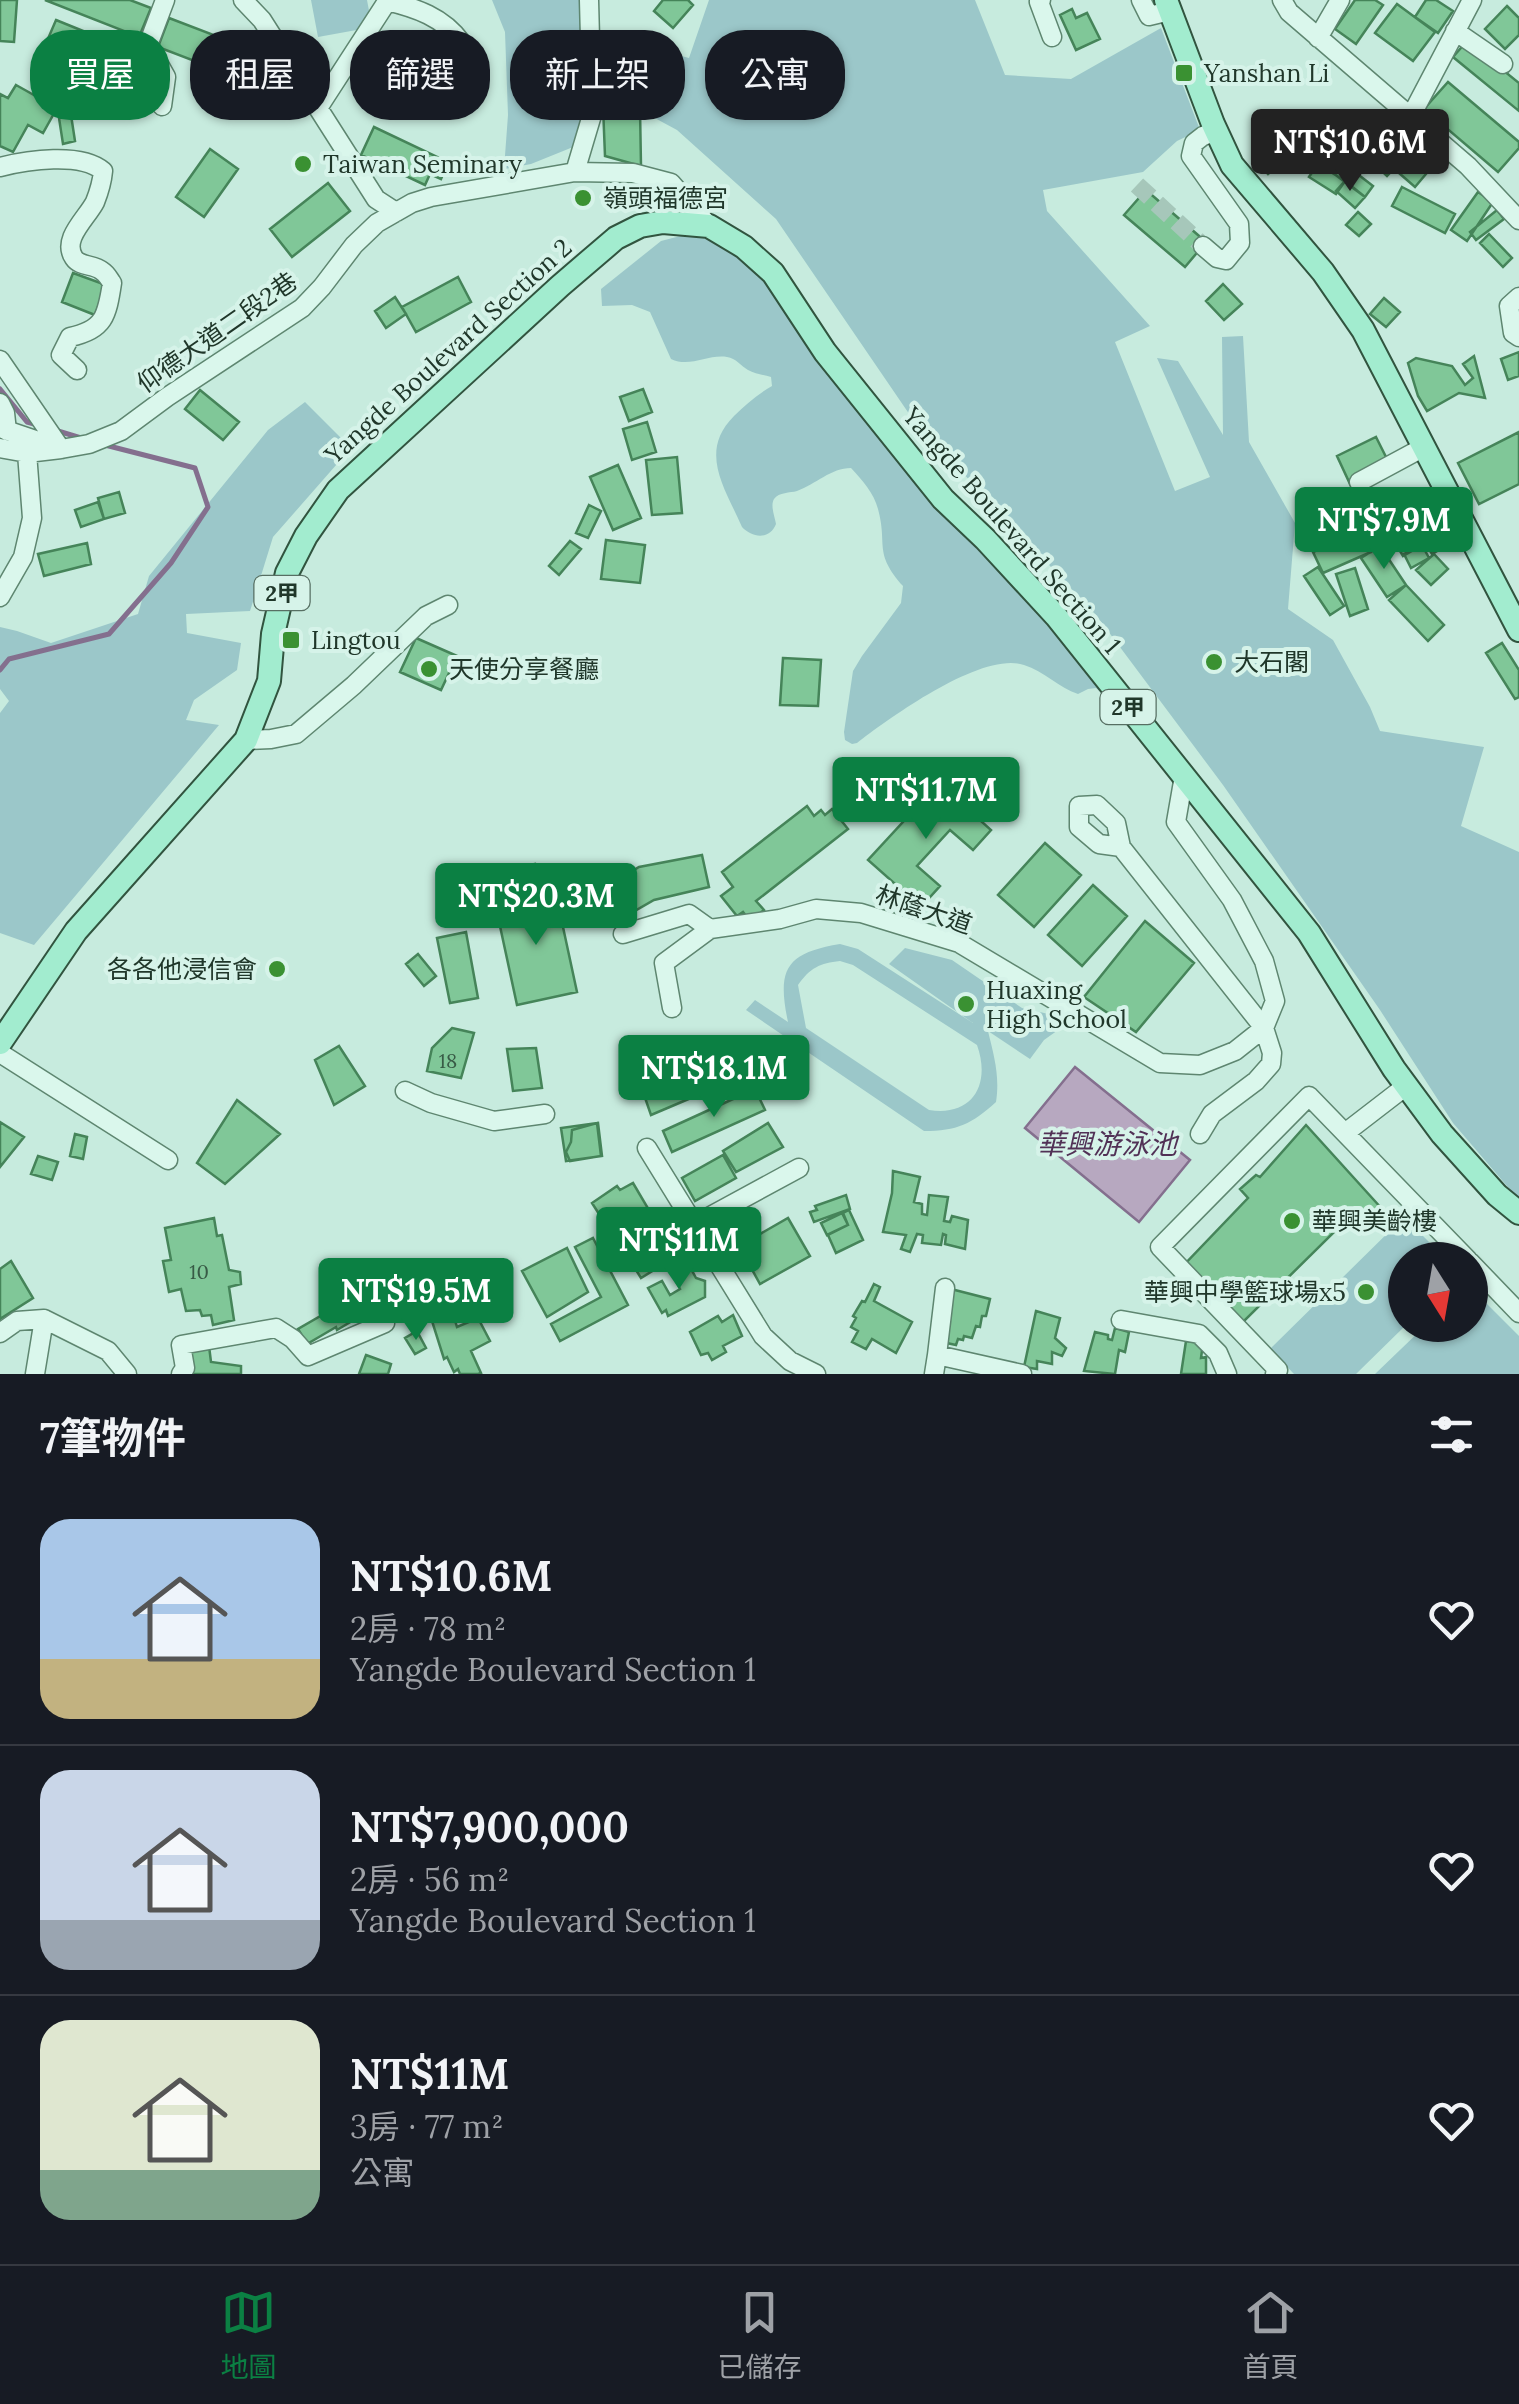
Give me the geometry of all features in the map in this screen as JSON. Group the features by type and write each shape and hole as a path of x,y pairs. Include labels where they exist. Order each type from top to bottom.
{"main road":[{"path":"1168,6 1232,166 1323,272 1363,330 1519,630"},
{"name":"Yangde Boulevard Section 2","path":"0,1043 76,931 246,740 269,681 272,634 287,573 306,536 338,490 616,238 640,226 663,222 709,226"},
{"name":"Yangde Boulevard Section 1","path":"709,226 744,247 773,273 824,352 943,499 1056,616 1309,933 1406,1086 1442,1134 1497,1195 1519,1213"}],"street":[{"path":"154,30 165,0"},
{"path":"243,0 268,30"},
{"path":"330,89 388,0 419,8 453,30"},
{"path":"575,172 592,115 589,0"},
{"path":"1041,0 1052,37"},
{"path":"1142,0 1149,16 1168,6"},
{"path":"1282,0 1289,12 1318,38 1468,166 1519,220"},
{"path":"1318,38 1340,0"},
{"path":"1410,118 1472,0"},
{"path":"1455,31 1503,64"},
{"path":"326,120 376,199 396,212"},
{"path":"1203,246 1226,260 1240,243 1239,224 1191,156 1194,143 1216,132"},
{"path":"0,167 25,161 91,162 103,172 94,205 70,246 79,263 103,271 112,284 101,323 89,334 70,337 61,354 77,370"},
{"name":"仰德大道二段2巷","path":"2,436 26,453 89,444 121,432 302,308 377,223 431,196 575,172 633,173 671,184 709,226"},
{"path":"1519,298 1509,306 1513,333 1519,337"},
{"path":"0,360 61,449"},
{"path":"0,403 5,412 2,436 61,449"},
{"path":"1358,482 1424,447"},
{"path":"0,598 24,557 32,518 26,453"},
{"path":"246,740 296,734 426,616 448,605"},
{"path":"1184,776 1176,822 1232,900 1264,961 1275,1001 1264,1028"},
{"path":"1121,847 1264,1028 1272,1053 1272,1064 1212,1114 1200,1134"},
{"name":"林蔭大道","path":"672,1008 664,962 710,929 780,919 816,908 861,913 959,943 1160,1063 1200,1065 1235,1051 1264,1028"},
{"path":"623,934 689,914 710,929"},
{"path":"0,1054 168,1160"},
{"path":"1345,1134 1406,1086"},
{"path":"405,1091 431,1103 494,1121 544,1114"},
{"path":"1275,1374 1278,1370 1160,1247 1309,1096 1450,1242"},
{"path":"647,1148 763,1336 790,1361 816,1374"},
{"path":"696,1224 799,1168"},
{"path":"1488,1280 1519,1312"},
{"path":"945,1288 936,1364 1022,1374"},
{"path":"0,1333 16,1320 44,1319 108,1351 127,1374"},
{"path":"35,1374 44,1319"},
{"path":"1121,1320 1198,1334 1218,1354 1227,1374"},
{"path":"182,1374 185,1368 181,1345 276,1328 293,1339 307,1365 385,1323"}],"shaded area":[{"path":"311,0 367,0 370,16 362,29 330,35 330,30 317,30"},
{"path":"492,0 580,0 586,8 586,30 510,30 510,120 584,120 583,143 531,164 504,169 508,115 505,32"},
{"path":"709,0 975,0 1005,75 1071,79 1161,28 1200,130 1177,141 1143,172 1043,190 1047,211 1150,326 1115,342 1175,491 1210,477 1157,358 1178,361 1223,435 1222,337 1243,336 1249,442 1295,523 1288,609 1333,640 1380,731 1484,747 1461,826 1519,852 1519,1200 1453,1123 1380,1010 1223,785 1096,615 914,421 776,219 677,130 658,120 685,120 685,57 689,58"},
{"path":"696,232 757,262 1047,611 1110,701 1096,688 1078,694 1031,668 1006,663 938,689 857,743 845,740 853,671 901,603 903,586 885,556 874,498 851,468 844,469 776,497 772,505 776,524 770,533 761,536 746,531 718,470 718,443 734,416 772,386 771,377 727,357 685,362 671,359 650,312 632,305 602,306 601,289 661,241"},
{"path":"305,402 351,448 273,537 250,611 186,614 187,633 241,643 237,670 194,700 186,720 219,725 34,945 0,933 0,713 9,701 0,689 0,627 51,643 138,614 149,576 268,430"},
{"path":"840,944 858,949 973,1023 889,964 905,948 952,960 1022,1008 1068,1023 1044,1040 1030,1059 988,1031 997,1075 996,1102 963,1125 924,1131 746,1010 755,1000 788,1022 784,989 789,967 796,959","holes":["840,961 853,965 977,1045 980,1085 967,1103 944,1111 929,1110 806,1028 798,985 821,965"]},
{"name":"華興中學籃球場x5","path":"1404,1217 1429,1242 1388,1242 1389,1342 1356,1374 1294,1374 1270,1349"},
{"path":"1488,1305 1519,1336 1519,1374 1375,1374 1408,1342 1488,1342"}],"water":[{"name":"華興游泳池","path":"1075,1067 1190,1160 1139,1222 1025,1128"}],"building":[{"path":"0,0 17,0 14,42 0,41"},
{"path":"45,0 130,0 151,8 142,30 121,30"},
{"path":"663,0 688,0 693,5 673,28 654,11"},
{"path":"1355,0 1375,0 1383,5 1356,44 1335,29"},
{"path":"1426,0 1436,0 1453,11 1438,33 1415,17"},
{"path":"1397,4 1435,32 1413,61 1375,33"},
{"path":"1507,6 1519,18 1519,35 1505,49 1485,29"},
{"path":"1072,9 1076,18 1087,13 1100,39 1076,50 1060,15"},
{"path":"169,18 200,30 190,30 190,59 170,52 170,30 164,30"},
{"path":"56,20 81,30 52,30"},
{"path":"1467,41 1519,83 1519,111 1453,57"},
{"path":"1448,82 1519,142 1519,148 1498,172 1424,109"},
{"path":"16,85 30,93 30,120 50,120 43,133 28,125 13,152 0,146 0,94 8,98"},
{"path":"59,120 72,120 75,141 63,144"},
{"path":"604,120 640,120 641,166 605,156"},
{"path":"1380,125 1389,136 1372,148 1363,138"},
{"path":"1351,126 1362,143 1329,164 1317,147"},
{"path":"374,127 448,162 441,179 430,174 425,185 361,155"},
{"path":"1402,130 1417,144 1387,176 1372,162"},
{"path":"1425,141 1442,155 1415,187 1399,173"},
{"path":"1270,148 1282,162 1268,174 1256,161"},
{"path":"210,149 238,169 204,217 176,197"},
{"path":"1338,159 1373,186 1365,197 1329,170"},
{"path":"1318,164 1345,181 1336,194 1309,177"},
{"path":"1345,181 1365,197 1355,208 1336,191"},
{"path":"328,183 350,211 292,257 270,229"},
{"path":"1402,187 1455,214 1445,233 1392,206"},
{"path":"1146,190 1206,242 1185,267 1124,215"},
{"path":"1478,192 1493,202 1467,241 1451,230"},
{"path":"1497,210 1504,219 1476,240 1470,232"},
{"path":"1358,212 1371,224 1359,236 1346,225"},
{"path":"1489,234 1512,258 1503,267 1480,243"},
{"path":"73,273 106,285 95,315 62,302"},
{"path":"458,277 471,302 416,332 402,307"},
{"path":"1223,284 1242,304 1224,320 1206,301"},
{"path":"395,297 406,314 386,328 375,311"},
{"path":"1384,298 1400,312 1386,327 1370,314"},
{"path":"1519,352 1519,376 1508,380 1501,359"},
{"path":"1474,356 1485,398 1459,393 1427,411 1408,363 1416,358 1452,366 1465,385 1473,378 1463,364"},
{"path":"643,389 652,412 629,421 620,397"},
{"path":"200,390 239,422 223,440 185,409"},
{"path":"647,422 656,452 632,460 623,429"},
{"path":"1519,432 1519,484 1479,504 1458,463"},
{"path":"1376,437 1390,465 1350,484 1337,456"},
{"path":"677,457 682,513 652,515 646,460"},
{"path":"618,465 641,518 613,530 590,477"},
{"path":"119,492 125,513 104,519 98,498"},
{"path":"1400,494 1406,513 1382,521 1376,502"},
{"path":"98,502 104,519 81,527 75,510"},
{"path":"589,505 601,511 588,538 576,533"},
{"path":"1338,506 1352,534 1329,545 1315,517"},
{"path":"1433,507 1454,541 1432,554 1411,520"},
{"path":"1410,525 1422,545 1403,556 1391,536"},
{"path":"1362,530 1371,552 1323,573 1313,552"},
{"path":"606,540 645,545 640,583 601,579"},
{"path":"570,541 581,549 559,575 549,566"},
{"path":"87,543 91,564 44,576 38,554"},
{"path":"1422,545 1429,558 1411,568 1404,554"},
{"path":"1380,546 1406,585 1387,597 1361,558"},
{"path":"1434,554 1448,569 1431,585 1416,570"},
{"path":"1318,567 1344,606 1330,615 1304,576"},
{"path":"1355,568 1368,609 1350,616 1336,574"},
{"path":"1406,585 1444,625 1428,641 1389,600"},
{"path":"416,638 457,656 441,690 400,672"},
{"path":"1502,643 1519,670 1519,697 1515,699 1486,653"},
{"path":"783,658 821,660 818,706 780,705"},
{"path":"939,783 991,830 973,850 950,830 917,866 940,886 921,907 868,860"},
{"path":"807,806 814,816 821,810 825,815 832,809 848,829 756,901 764,910 750,921 743,912 737,916 721,896 733,887 722,872"},
{"path":"1045,843 1081,875 1034,927 998,895"},
{"path":"702,855 709,887 654,900 612,924 594,894 639,867"},
{"path":"535,864 539,888 477,899 473,875"},
{"path":"1093,885 1127,916 1082,966 1048,935"},
{"path":"555,890 577,992 517,1005 495,903"},
{"path":"1145,921 1194,963 1136,1032 1084,997"},
{"path":"466,932 478,998 450,1003 437,938"},
{"path":"418,954 436,976 424,986 406,964"},
{"path":"452,1028 474,1033 461,1078 427,1071 432,1048"},
{"path":"339,1046 365,1086 334,1105 315,1060"},
{"path":"536,1048 542,1088 513,1091 507,1049"},
{"path":"688,1072 698,1095 651,1115 643,1092"},
{"path":"755,1089 765,1110 672,1152 663,1131"},
{"path":"237,1100 280,1134 225,1184 197,1163"},
{"path":"0,1122 24,1137 0,1167"},
{"path":"597,1123 601,1156 570,1161 566,1152 572,1130"},
{"path":"598,1123 602,1156 566,1161 561,1128"},
{"path":"768,1123 783,1147 736,1172 723,1151"},
{"name":"華興美齡樓","path":"1306,1125 1383,1210 1334,1232 1239,1326 1182,1267 1248,1198 1240,1189 1256,1175 1260,1177"},
{"path":"75,1134 87,1137 83,1159 70,1156"},
{"path":"723,1155 736,1178 695,1201 682,1178"},
{"path":"38,1156 58,1162 52,1180 31,1174"},
{"path":"893,1171 920,1177 914,1202 922,1204 922,1214 927,1215 929,1195 948,1197 944,1221 950,1222 952,1216 968,1220 965,1249 945,1244 943,1234 941,1245 922,1243 923,1235 917,1234 910,1252 901,1249 906,1235 883,1232"},
{"path":"633,1183 649,1210 637,1218 634,1212 608,1228 592,1203 617,1186 620,1190"},
{"path":"846,1195 850,1209 814,1222 810,1212 817,1210 815,1206"},
{"path":"849,1210 863,1240 836,1253 828,1235 848,1225 843,1213"},
{"path":"842,1213 848,1225 827,1235 821,1223"},
{"path":"214,1218 229,1270 240,1272 241,1284 229,1287 234,1320 213,1325 211,1315 202,1316 200,1310 186,1311 181,1289 169,1292 163,1261 171,1260 165,1228"},
{"path":"788,1218 810,1256 760,1284 739,1246"},
{"path":"674,1225 688,1249 641,1278 626,1254"},
{"path":"593,1238 628,1305 560,1341 551,1324 601,1297 575,1247"},
{"path":"567,1248 588,1292 547,1317 522,1271"},
{"path":"11,1261 33,1298 0,1319 0,1269"},
{"path":"689,1265 696,1278 705,1281 705,1297 668,1316 666,1310 662,1313 648,1288 662,1281 670,1295 680,1289 673,1275"},
{"path":"874,1284 880,1287 874,1301 912,1322 896,1353 872,1339 866,1349 852,1342 858,1331 851,1327 856,1318 853,1316"},
{"path":"951,1289 990,1299 986,1316 982,1316 972,1338 964,1336 956,1345 942,1342"},
{"path":"343,1303 352,1321 307,1344 298,1329"},
{"path":"1036,1311 1060,1318 1055,1338 1066,1348 1062,1356 1052,1352 1052,1364 1037,1361 1037,1369 1024,1367"},
{"path":"453,1314 457,1327 478,1318 490,1341 471,1351 481,1373 460,1374 458,1369 454,1372 447,1357 444,1359 432,1321"},
{"path":"733,1315 742,1336 723,1346 726,1352 712,1360 708,1353 701,1355 690,1332 718,1316 722,1322"},
{"path":"1115,1328 1129,1332 1125,1352 1119,1350 1115,1374 1084,1371 1095,1332 1112,1340"},
{"path":"417,1331 426,1348 415,1354 405,1338"},
{"path":"1186,1341 1203,1343 1201,1358 1206,1357 1206,1374 1181,1374"},
{"path":"209,1346 211,1362 241,1366 241,1374 191,1374 187,1348"},
{"path":"366,1355 391,1364 388,1374 359,1374"}],"waterway":[{"path":"0,389 27,422 38,425"},
{"path":"58,431 81,438"},
{"path":"0,670 9,659 109,634 171,563 208,507 195,468 101,444"}],"tunnel":[{"path":"1137,185 1203,246"}],"place":[{"name":"Yanshan Li","path":"1184,73"},
{"name":"Taiwan Seminary","path":"303,164"},
{"name":"嶺頭福德宮","path":"583,198"},
{"name":"Lingtou","path":"291,640"},
{"name":"大石閣","path":"1214,662"},
{"name":"天使分享餐廳","path":"429,669"},
{"name":"各各他浸信會","path":"277,969"},
{"name":"Huaxing High School","path":"966,1004"},
{"name":"華興美齡樓","path":"1292,1221"},
{"name":"華興中學籃球場x5","path":"1366,1292"}]}
